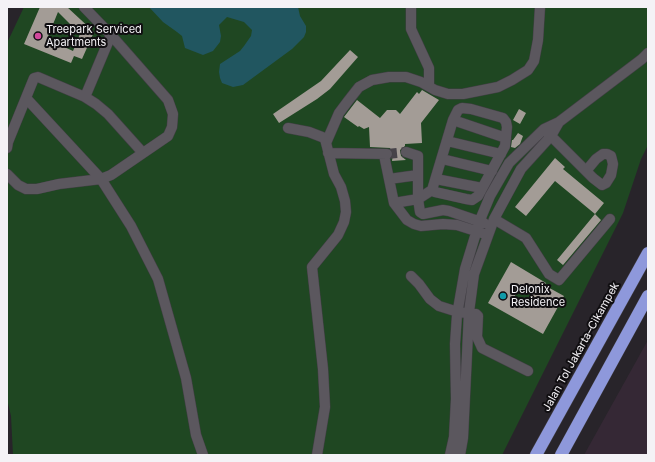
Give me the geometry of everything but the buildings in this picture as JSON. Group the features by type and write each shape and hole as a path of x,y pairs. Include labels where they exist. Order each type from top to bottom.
{"highway":[{"name":"Jalan Tol Jakarta–Cikampek","path":"536,455 648,253"},
{"path":"561,455 648,296"}],"lane":[{"path":"7,174 18,185 26,188 37,189 59,184 101,179 111,175 168,136 172,127 173,114 168,100 111,35 84,7"},
{"path":"411,7 411,29 429,68 429,86"},
{"path":"326,143 340,113 359,87 365,83 381,78 406,78 421,82 435,90 448,94 463,94 498,87 528,70 534,61 540,7"},
{"path":"85,97 111,35"},
{"path":"450,455 454,437 456,399 455,344 458,312 465,270 476,230 490,196 509,163 648,53"},
{"path":"7,148 8,142 34,78 38,77 85,97 108,114 143,153"},
{"path":"26,98 101,179 131,226 158,280 186,378 196,435 202,455"},
{"path":"394,203 418,199 432,190 453,120 458,110 462,108 471,109 503,118 507,127 505,146 478,196 472,200 435,192 432,190"},
{"path":"453,120 506,138"},
{"path":"288,128 322,136 326,143 334,174 341,187 346,212 344,222 338,235 312,267 323,369 325,407 317,455"},
{"path":"548,133 586,171"},
{"path":"460,455 463,438 468,312 474,274 491,227 521,169 548,133"},
{"path":"447,141 501,154"},
{"path":"406,152 418,156 418,199 419,210 423,214 443,210 454,212 480,220 491,227 526,238 549,274 559,280 610,219"},
{"path":"328,153 386,155 394,203 401,213 414,224 421,226 443,224 457,225 476,230 491,227"},
{"path":"442,159 492,171"},
{"path":"389,178 418,175"},
{"path":"436,179 482,188"},
{"path":"411,276 430,299 439,306 458,312 476,314 478,316 478,337 482,348 528,371"}],"shaded area":[{"path":"648,340 648,455 584,455"}],"green space":[{"path":"24,7 648,7 648,145 641,159 623,213 502,455 13,455 11,416 7,399 7,43"}],"water":[{"path":"149,7 298,7 300,16 306,26 306,32 304,37 292,49 243,85 233,87 222,83 219,72 220,64 240,51 251,36 252,30 244,22 227,17 219,25 221,36 220,42 213,51 203,55 185,48 182,36 163,22"}],"tunnel":[{"path":"387,154 406,152"}],"place":[{"name":"Treepark Serviced Apartments","path":"38,36"},
{"name":"Delonix Residence","path":"503,296"}]}
